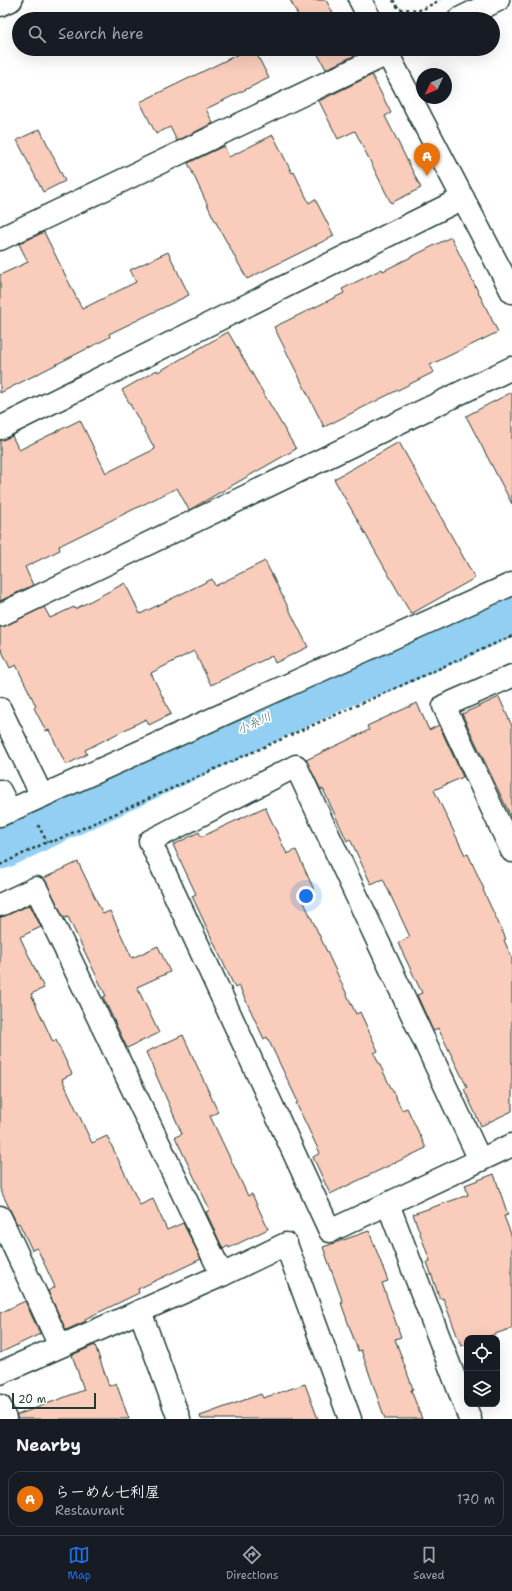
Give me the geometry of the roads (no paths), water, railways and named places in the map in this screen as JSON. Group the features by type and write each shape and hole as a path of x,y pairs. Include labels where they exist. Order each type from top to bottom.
{"street":[{"path":"0,5 11,0"},
{"path":"360,0 366,12"},
{"path":"473,12 498,0"},
{"path":"0,239 380,56"},
{"path":"392,56 463,198 512,292"},
{"path":"0,428 463,198"},
{"path":"0,615 512,368"},
{"path":"0,792 5,813 512,584"},
{"path":"512,676 444,706 512,851"},
{"path":"0,709 42,796"},
{"path":"480,1160 296,766 150,841 330,1231 512,1145"},
{"path":"0,904 36,888 222,1275"},
{"path":"388,1204 470,1419"},
{"path":"0,1217 60,1346"},
{"path":"0,1373 222,1275 286,1244 350,1419"},
{"path":"140,1311 179,1419"},
{"path":"0,1406 5,1419"}],"waterway":[{"name":"小糸川","path":"0,844 340,683 392,663 512,610"}],"place":[{"name":"らーめん七利屋","path":"427,176"}]}
